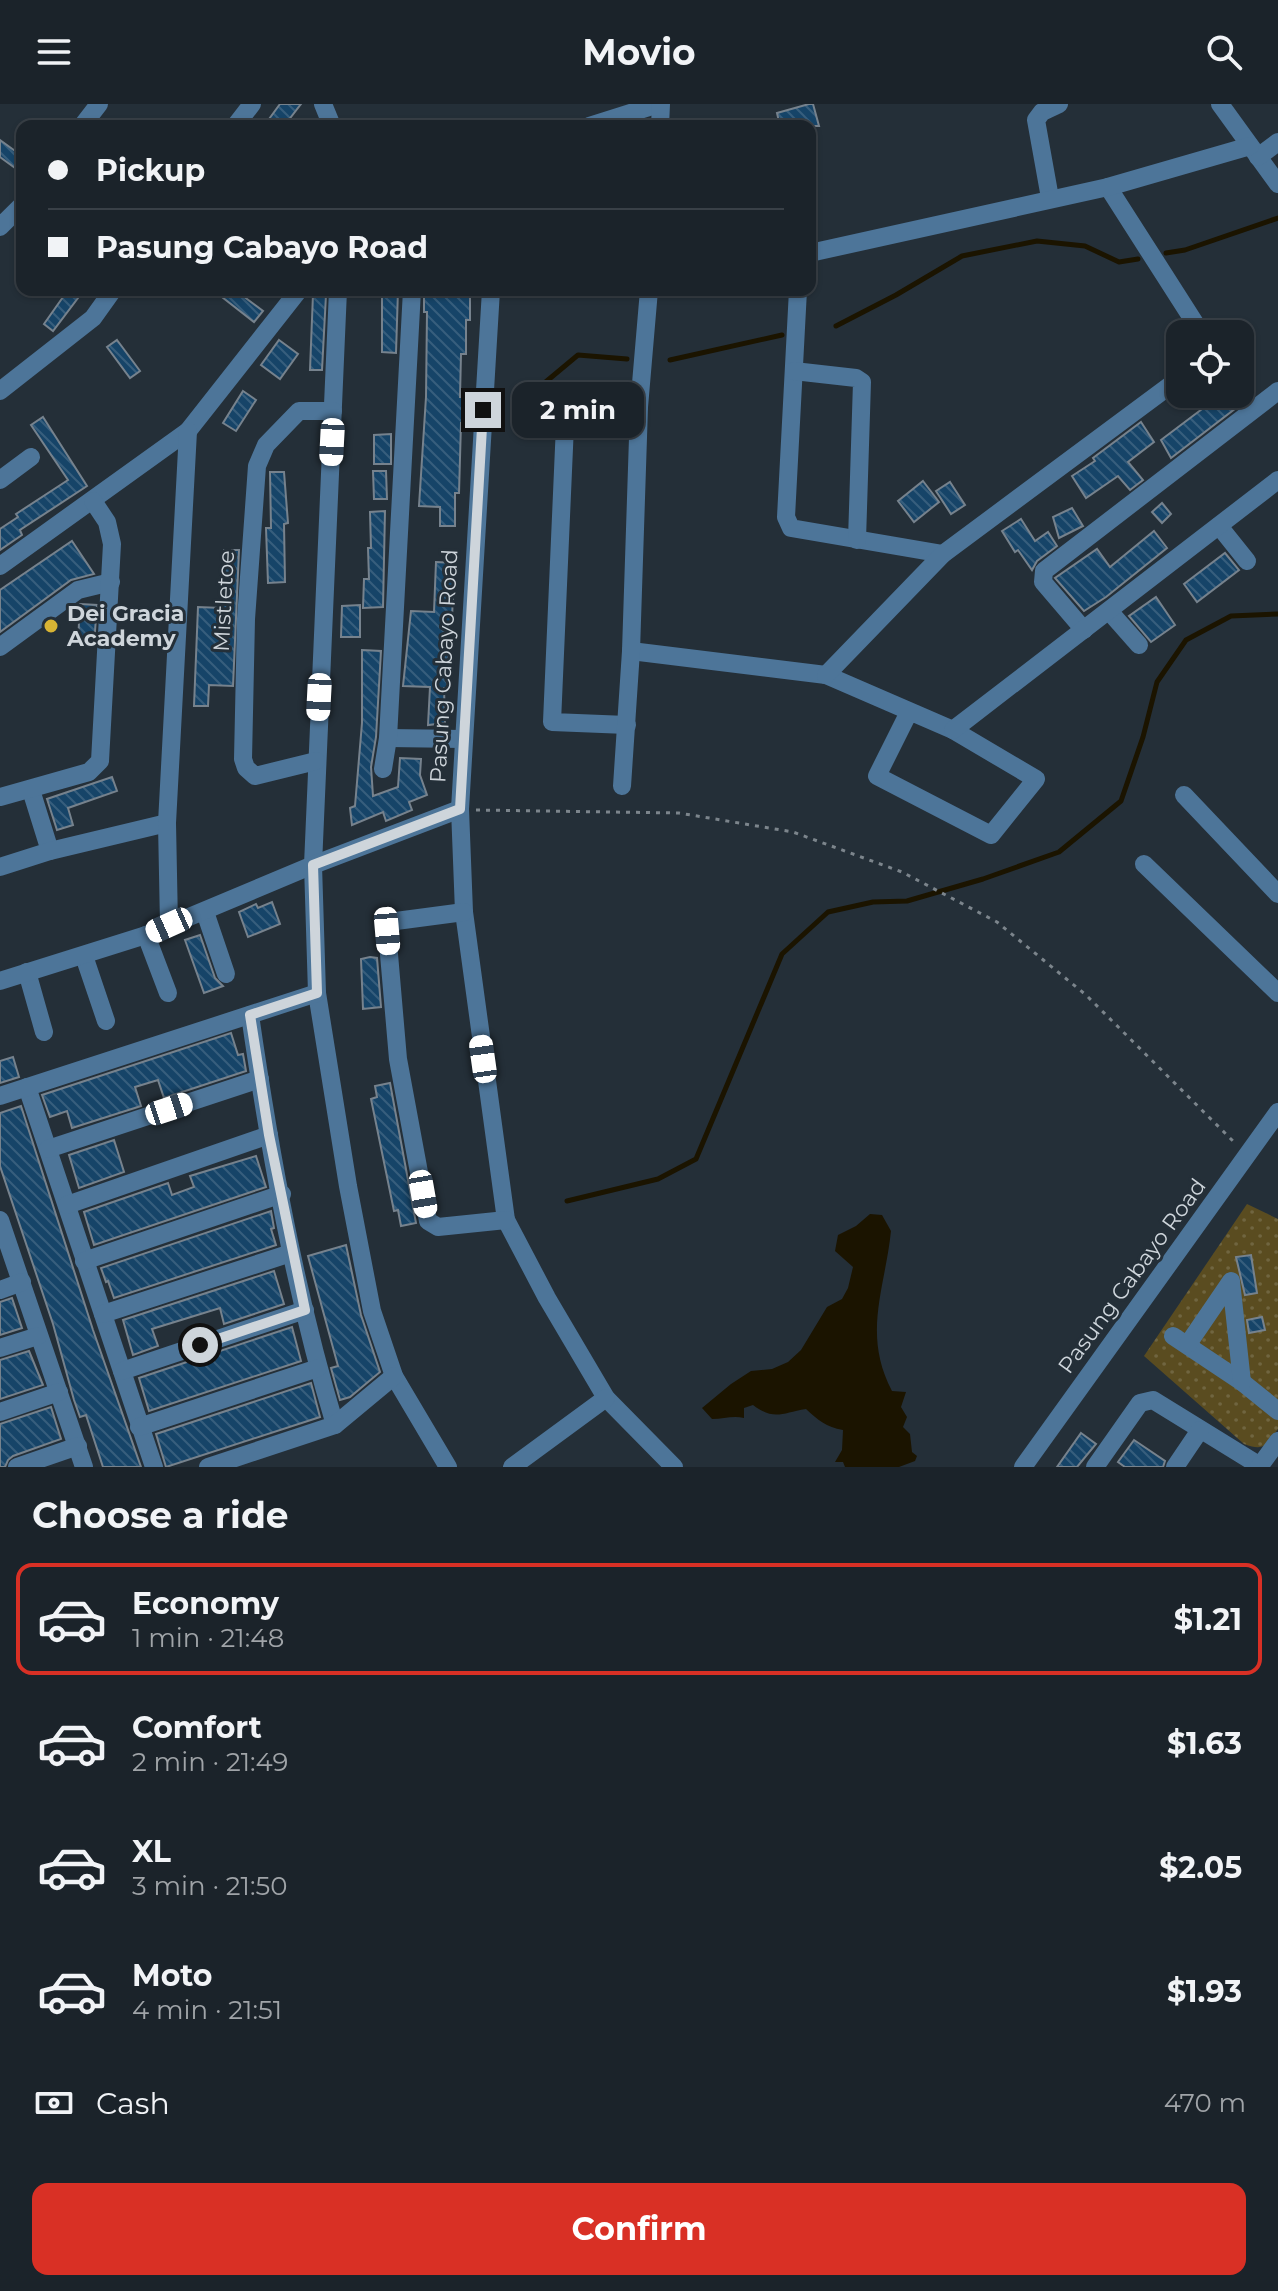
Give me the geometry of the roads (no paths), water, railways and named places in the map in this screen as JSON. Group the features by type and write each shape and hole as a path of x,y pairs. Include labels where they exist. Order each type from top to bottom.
{"street":[{"path":"87,120 99,104"},
{"path":"240,120 252,104"},
{"path":"608,120 660,104"},
{"path":"1050,198 1036,120 1042,112 1059,104"},
{"path":"1220,104 1278,184"},
{"path":"816,252 1108,187 1254,152 1278,142"},
{"path":"1108,187 1193,320"},
{"path":"0,227 16,211"},
{"path":"0,391 93,318 109,296"},
{"path":"0,566 188,431 294,296"},
{"path":"338,296 316,761 313,865 317,993 372,1311 394,1376 448,1467"},
{"path":"383,769 388,738 412,296"},
{"name":"Pasung Cabayo Road","path":"491,296 460,809 464,912 506,1220 547,1298 606,1398 674,1467"},
{"path":"622,786 631,651 639,407 651,296"},
{"path":"798,296 786,517 791,528 943,554"},
{"path":"794,371 856,378 862,382 857,540"},
{"path":"826,675 943,554 1166,388"},
{"path":"1084,630 1043,582 1044,571 1278,391"},
{"path":"627,725 552,722 565,425 575,408 639,407"},
{"name":"Mistletoe","path":"316,761 255,776 246,768 243,759 246,619 257,466 266,445 299,411 333,411"},
{"path":"169,925 167,823 188,431"},
{"path":"0,480 31,457"},
{"path":"953,730 1278,480"},
{"path":"0,797 89,772 100,761 112,544 107,522 93,501"},
{"path":"1219,526 1247,561"},
{"path":"0,647 78,590 111,582"},
{"path":"1109,611 1139,645"},
{"path":"631,651 826,675 953,730 1036,779 991,835 877,776 909,712"},
{"path":"388,738 463,739"},
{"path":"31,790 50,851"},
{"path":"1184,795 1278,894"},
{"path":"0,981 146,935 313,865 460,809"},
{"path":"0,867 50,851 167,823"},
{"path":"1144,864 1278,993"},
{"path":"205,912 226,974"},
{"path":"464,912 396,921 387,931 398,1059 428,1221 438,1227 506,1220"},
{"path":"146,935 168,993"},
{"path":"84,956 106,1021"},
{"path":"27,972 44,1032"},
{"path":"0,1096 317,993"},
{"path":"250,1015 291,1253 335,1425"},
{"path":"48,1149 260,1079"},
{"path":"27,1087 154,1467"},
{"name":"Pasung Cabayo Road","path":"1023,1467 1278,1112"},
{"path":"67,1205 269,1135"},
{"path":"84,1261 282,1194"},
{"path":"1,1224 84,1467"},
{"path":"103,1314 291,1253"},
{"path":"1242,1382 1231,1281 1180,1340 1278,1411"},
{"path":"0,1290 22,1282"},
{"path":"122,1371 305,1310"},
{"path":"0,1348 38,1336"},
{"path":"139,1427 318,1368"},
{"path":"208,1467 335,1425 394,1376"},
{"path":"0,1412 59,1392"},
{"path":"512,1467 606,1398"},
{"path":"1095,1467 1140,1403 1153,1400 1260,1467 1278,1441"},
{"path":"1175,1467 1200,1430"},
{"path":"17,1467 78,1446"}],"waterway":[{"path":"1166,253 1185,250 1278,218"},
{"path":"836,326 962,256 1037,241 1085,246 1119,262 1138,259"},
{"path":"670,360 782,335"},
{"path":"524,400 578,355 627,359"},
{"path":"567,1201 658,1179 696,1159 782,954 828,912 873,902 907,901 1059,852 1121,801 1143,737 1157,682 1186,640 1231,616 1278,614"}],"place":[{"name":"Dei Gracia Academy","path":"51,626"}]}
